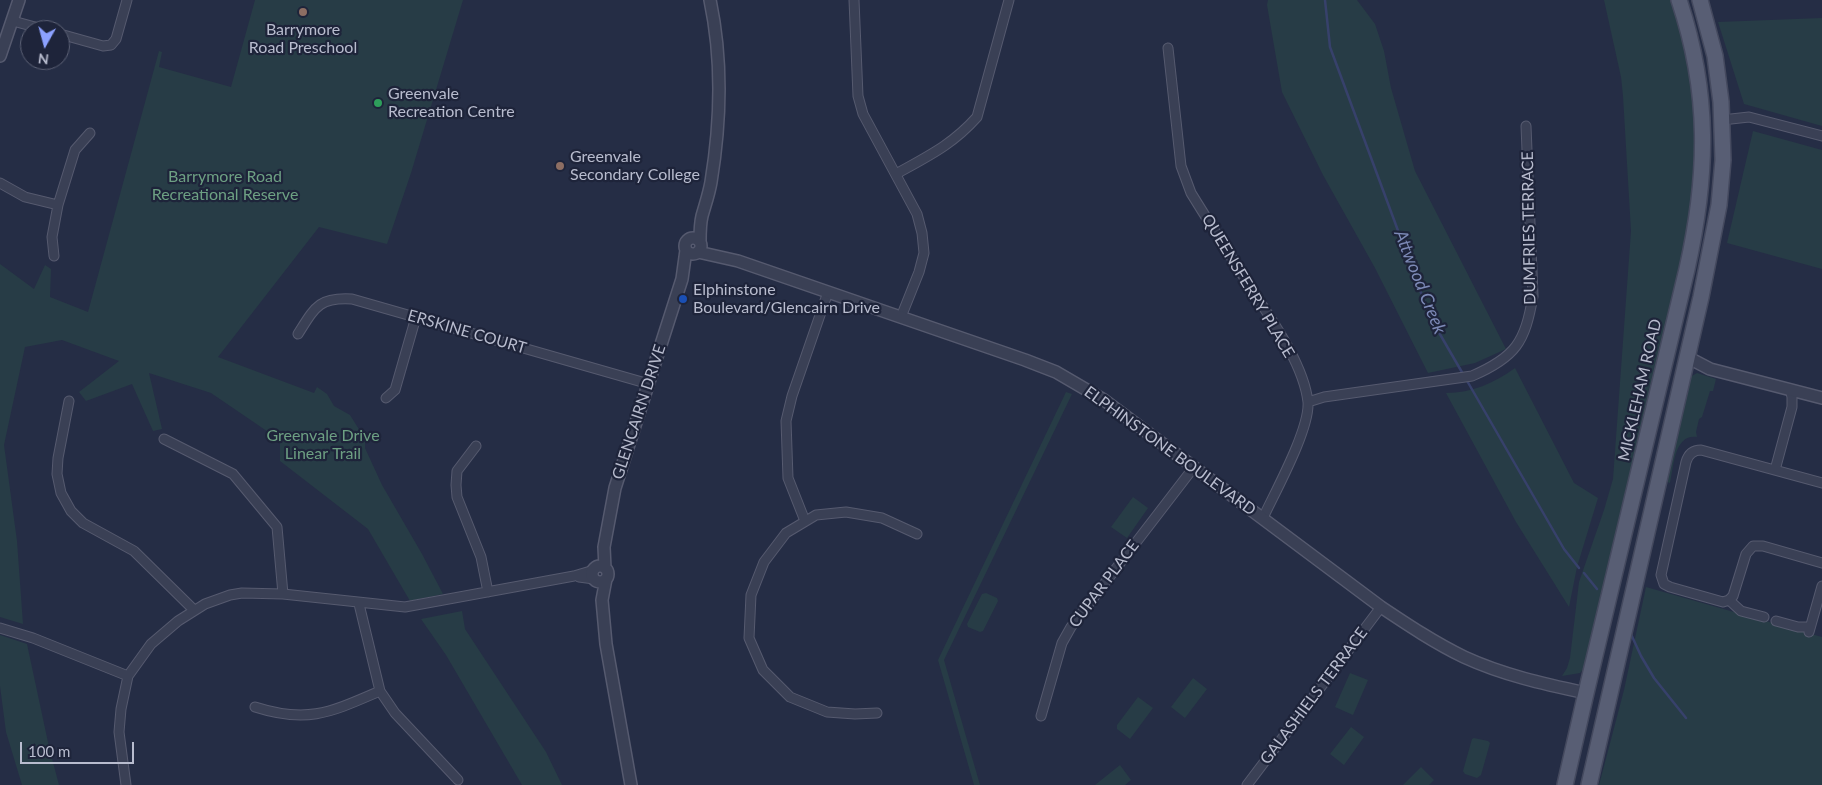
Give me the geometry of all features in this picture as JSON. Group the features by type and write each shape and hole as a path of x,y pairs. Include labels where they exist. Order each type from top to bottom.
{"main road":[{"name":"MICKLEHAM ROAD","path":"1566,785 1693,243 1703,167 1703,120 1700,90 1690,37 1679,0"},
{"path":"1588,785 1682,379 1693,360 1722,180 1722,120 1715,56 1700,0"},
{"path":"1662,375 1676,358 1681,356 1693,360"},
{"path":"1583,785 1596,750"}],"street":[{"path":"0,56 19,0"},
{"path":"70,37 104,46 111,45 116,39 127,0"},
{"name":"GLENCAIRN DRIVE","path":"631,785 606,644 598,574 615,488 682,278 695,247 710,183 718,133 720,85 716,26 710,0"},
{"path":"854,0 858,96 863,114 917,214 922,233 924,253 919,272 901,317"},
{"path":"896,174 949,144 965,131 978,116 1009,0"},
{"path":"13,21 20,23"},
{"name":"QUEENSFERRY PLACE","path":"1168,48 1181,166 1191,194 1289,347 1308,402 1304,427 1263,518"},
{"path":"1722,120 1749,117 1822,136"},
{"name":"DUMFRIES TERRACE","path":"1308,402 1324,397 1472,376 1491,368 1508,357 1521,340 1529,319 1533,296 1526,126"},
{"path":"54,256 52,237 58,205 76,150 90,133"},
{"path":"0,182 25,197 58,205"},
{"name":"ELPHINSTONE BOULEVARD","path":"695,247 1056,372 1104,400 1382,607 1423,635 1465,657 1532,682 1586,694"},
{"path":"805,521 788,478 786,420 792,396 828,292"},
{"name":"ERSKINE COURT","path":"298,334 310,314 322,304 336,298 352,299 649,384"},
{"path":"386,398 394,390 416,317"},
{"path":"1693,360 1710,369 1822,398"},
{"path":"1682,379 1696,369 1710,369"},
{"path":"1775,470 1792,407 1790,389"},
{"path":"70,401 58,458 57,474 61,493 71,511 83,522 134,551 194,610"},
{"path":"164,439 233,474 277,527 283,594"},
{"path":"476,446 457,471 456,485 457,497 482,557 488,592"},
{"path":"1822,483 1701,450 1694,451 1689,455 1686,462 1661,578 1664,584 1670,587 1723,602 1729,600 1735,592 1746,554 1753,546 1763,546 1822,563"},
{"name":"CUPAR PLACE","path":"1042,716 1062,643 1071,628 1194,467"},
{"path":"877,713 827,712 790,697 762,670 749,638 751,595 764,562 786,533 816,515 846,512 882,518 917,534"},
{"path":"126,785 119,732 121,709 128,676 151,644 178,621 205,604 230,595 242,593 283,594 405,608 574,576 598,574"},
{"path":"1776,621 1810,630 1822,586"},
{"path":"1729,600 1741,610 1764,617"},
{"path":"359,604 380,691 395,713 458,780"},
{"name":"GALASHIELS TERRACE","path":"1252,784 1382,607"},
{"path":"0,628 33,638 128,676"},
{"path":"255,707 274,713 299,716 323,714 380,691"}],"green space":[{"name":"Barrymore Road Recreational Reserve","path":"255,0 463,0 411,173 387,244 319,227 218,357 314,393 317,387 327,394 334,406 350,415 365,439 365,448 382,485 443,594 410,601 368,529 280,461 280,440 211,393 149,373 162,429 153,431 132,384 86,401 79,392 119,361 62,340 25,347 4,445 17,541 23,624 0,617 0,264 34,289 45,265 51,269 50,297 88,312 159,51 162,52 159,67 231,87"},
{"path":"1268,0 1357,0 1375,24 1384,51 1391,88 1415,171 1506,349 1475,363 1428,373 1375,268 1323,175 1282,92 1267,5"},
{"path":"1604,0 1674,0 1688,48 1698,117 1693,211 1623,515 1584,668 1580,673 1562,676 1570,658 1579,582 1613,479 1631,231 1621,77"},
{"path":"1822,18 1822,126 1744,104 1718,22"},
{"path":"1753,131 1822,150 1822,269 1727,243"},
{"path":"1515,368 1574,483 1598,498 1577,567 1569,607 1516,522 1446,393 1474,389 1499,378"},
{"path":"1697,373 1716,379 1702,417 1699,419 1696,432 1697,437 1689,437 1679,446 1676,452 1670,483 1662,480 1685,380"},
{"path":"1066,392 1072,394 944,660 980,785 974,785 938,660"},
{"path":"1133,497 1148,508 1127,538 1111,527"},
{"path":"1646,587 1822,637 1822,785 1599,785 1624,690"},
{"path":"986,593 997,598 998,601 983,631 980,632 968,627 967,624 982,594"},
{"path":"462,611 465,629 546,752 562,785 522,785 446,655 421,619"},
{"path":"0,635 27,644 59,785 22,785 6,732 0,686"},
{"path":"1350,673 1368,680 1353,715 1335,707"},
{"path":"1193,678 1207,689 1185,718 1171,707"},
{"path":"1138,697 1153,708 1130,739 1117,729 1117,725"},
{"path":"1351,727 1364,737 1344,765 1330,754"},
{"path":"1472,739 1490,743 1481,775 1477,778 1465,774 1463,771"},
{"path":"1120,765 1131,780 1125,785 1095,785"},
{"path":"1421,767 1434,780 1429,785 1403,785"}],"waterway":[{"name":"Attwood Creek","path":"1325,0 1330,47 1430,317 1463,374"},
{"name":"Attwood Creek","path":"1466,379 1564,549 1579,568"},
{"name":"Attwood Creek","path":"1584,573 1597,589"},
{"name":"Attwood Creek","path":"1630,632 1654,678 1686,718"}],"place":[{"name":"Barrymore Road Preschool","path":"303,12"},
{"name":"Greenvale Recreation Centre","path":"378,103"},
{"name":"Greenvale Secondary College","path":"560,166"},
{"name":"Elphinstone Boulevard/Glencairn Drive","path":"683,299"}],"park label":[{"name":"Greenvale Drive Linear Trail","path":"323,445"}]}
